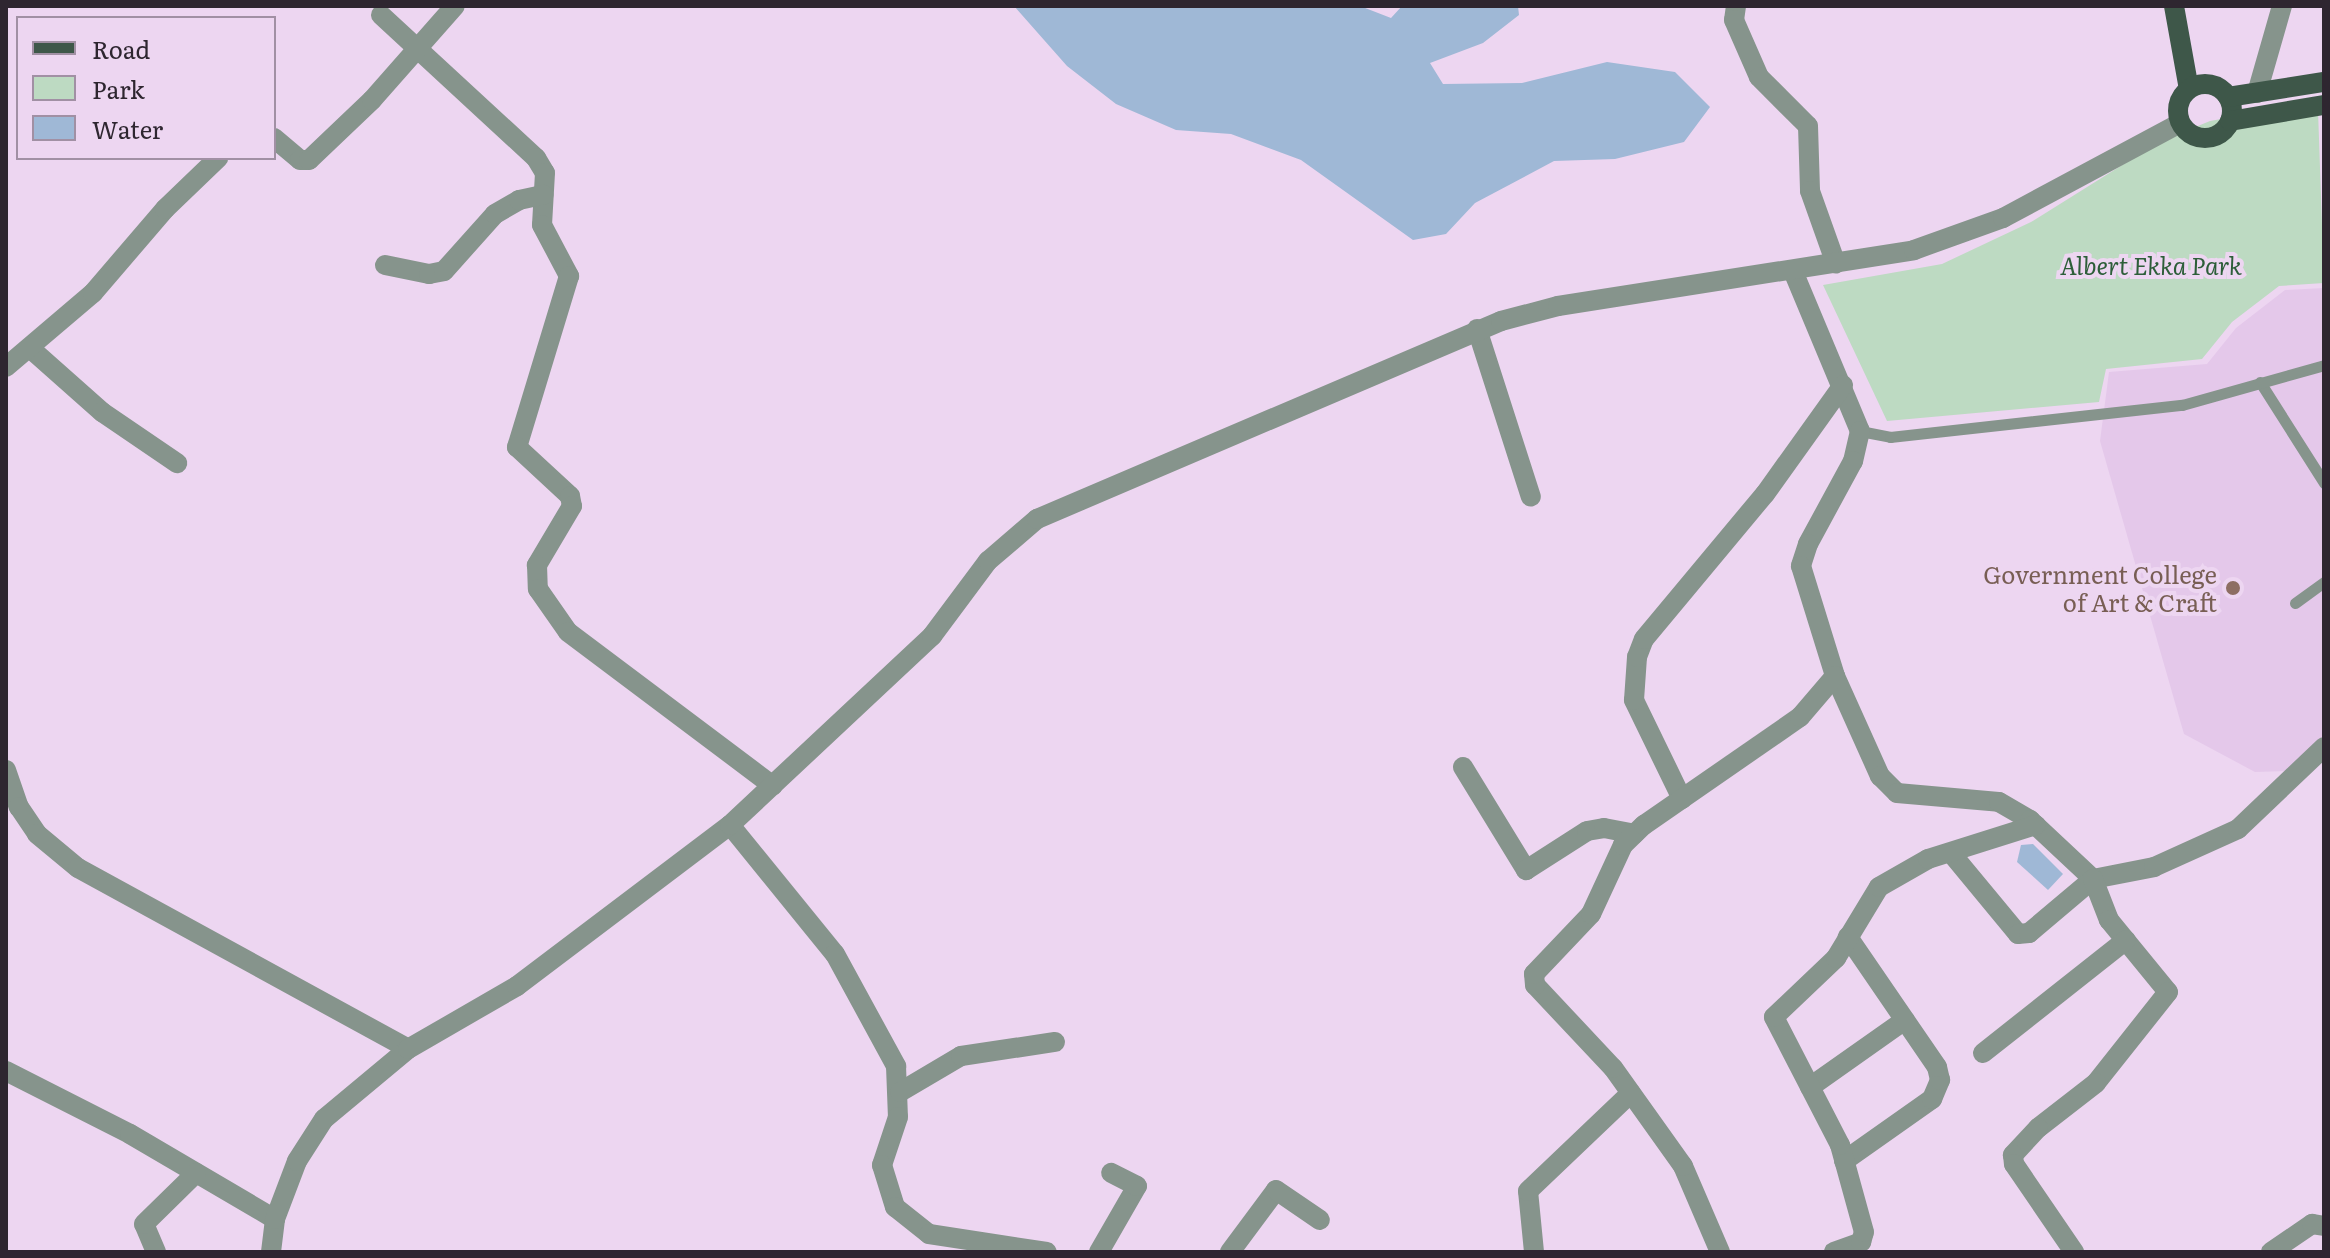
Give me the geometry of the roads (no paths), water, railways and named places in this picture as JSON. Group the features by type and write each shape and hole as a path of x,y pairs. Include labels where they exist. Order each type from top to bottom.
{"main road":[{"path":"2174,6 2189,89"},
{"path":"2324,82 2228,97 2206,84 2189,89 2179,101 2180,123 2201,139 2219,135 2230,121 2324,105"},
{"path":"2228,97 2230,121"}],"street":[{"path":"276,140 300,160 309,160 417,50 455,6"},
{"path":"1736,6 1734,20 1759,77 1808,126 1810,191 1836,264"},
{"path":"2257,93 2282,6"},
{"path":"381,15 543,165 542,225 569,276 517,447 570,496 572,506 537,565 538,589 568,632 773,786"},
{"path":"271,1252 275,1219 308,1139 324,1119 408,1049 529,978 730,825 932,636 988,561 1037,519 1477,329 1558,306 1836,264 1963,235 2180,123"},
{"path":"6,367 31,349 93,293 165,209 216,160"},
{"path":"385,265 429,274 444,271 495,214 519,200 543,195"},
{"path":"1793,271 1860,431 1847,474 1808,544 1801,566 1835,676 1880,776 1897,793 1915,798 1979,797 1999,802 2036,825 2093,879 2109,920 2165,985 2164,1000 2096,1083 2038,1128 2013,1155 2014,1164 2074,1252"},
{"path":"1477,329 1531,497"},
{"path":"31,349 102,412 177,463"},
{"path":"1682,799 1634,700 1637,657 1644,639 1765,494 1843,385"},
{"path":"1720,1252 1683,1166 1631,1093 1571,1019 1535,985 1534,974 1591,914 1623,845 1634,834 1800,717 1835,676"},
{"path":"1951,853 2018,934 2029,933 2093,879 2154,867 2238,829 2324,747"},
{"path":"1463,767 1526,870 1587,831 1604,828 1634,834"},
{"path":"6,770 19,807 37,834 78,868 408,1049"},
{"path":"730,825 835,954 883,1035 896,1066 900,1092 882,1165 895,1207 908,1221 954,1241 1047,1252"},
{"path":"1834,1252 1863,1237 1844,1161 1774,1017 1836,958 1879,887 1928,859 2036,825"},
{"path":"1844,1161 1939,1090 1937,1067 1848,937"},
{"path":"1983,1053 2126,940"},
{"path":"1810,1087 1905,1020"},
{"path":"900,1092 961,1056 1055,1042"},
{"path":"6,1071 275,1219"},
{"path":"1534,1252 1528,1191 1631,1093"},
{"path":"156,1252 144,1224 196,1173"},
{"path":"1099,1252 1137,1186 1111,1173"},
{"path":"1230,1252 1276,1190 1320,1220"},
{"path":"2271,1252 2312,1224 2324,1226"}],"lane":[{"path":"1860,431 1890,437 2182,405 2324,365"},
{"path":"2260,382 2324,483"},
{"path":"2295,603 2324,582"}],"water":[{"path":"1014,6 1360,6 1391,18 1402,6 1518,6 1519,15 1483,43 1430,63 1443,84 1522,83 1607,62 1675,72 1710,107 1684,142 1615,159 1554,161 1475,203 1446,234 1413,240 1301,160 1231,134 1176,130 1116,104 1067,66"},
{"path":"2033,844 2063,874 2048,890 2017,862 2021,845"}],"place":[{"name":"Government College of Art & Craft","path":"2233,588"}],"park label":[{"name":"Albert Ekka Park","path":"2151,265"}]}
